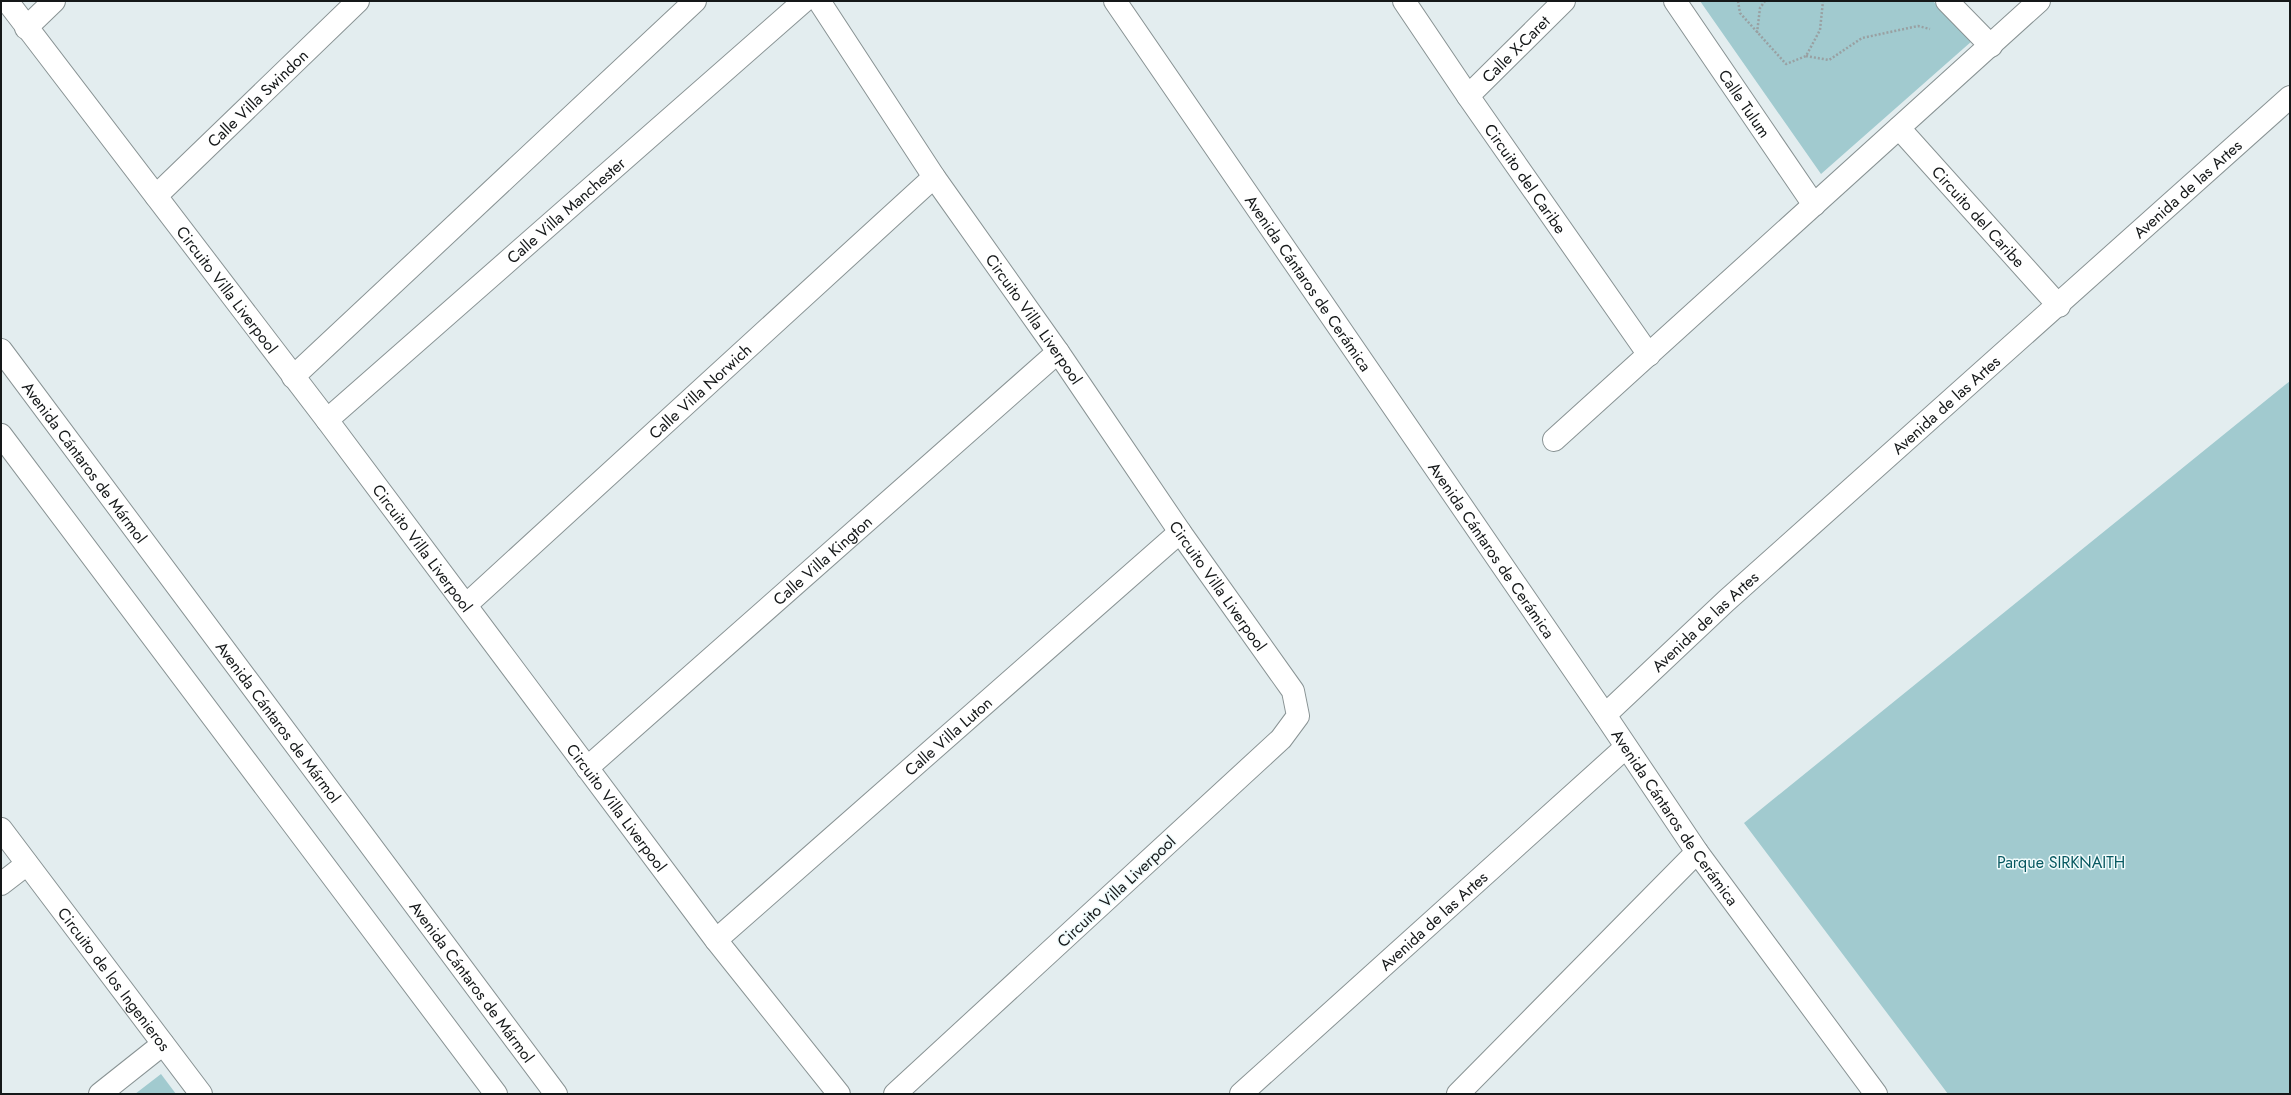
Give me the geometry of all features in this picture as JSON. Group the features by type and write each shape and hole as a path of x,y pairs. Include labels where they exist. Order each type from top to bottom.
{"street":[{"name":"Circuito Villa Liverpool","path":"7,1 26,28 327,420 716,940 839,1094"},
{"path":"26,28 54,1"},
{"name":"Calle Villa Swindon","path":"156,196 358,1"},
{"path":"293,377 695,1"},
{"name":"Calle Villa Manchester","path":"327,420 804,1"},
{"name":"Circuito Villa Liverpool","path":"819,1 934,178 1058,352 1180,532 1293,690 1298,716 1281,739 895,1094"},
{"name":"Avenida Cántaros de Cerámica","path":"1115,1 1605,715 1697,852 1876,1094"},
{"name":"Circuito del Caribe","path":"1404,1 1468,96 1649,354"},
{"name":"Calle X-Caret","path":"1468,96 1564,1"},
{"name":"Calle Tulum","path":"1675,1 1814,206"},
{"path":"1947,1 1985,40"},
{"path":"1554,440 1899,128 1985,40 2039,1"},
{"name":"Avenida de las Artes","path":"1605,715 1726,601 2059,306 2290,97"},
{"name":"Circuito del Caribe","path":"1899,128 2059,306"},
{"name":"Calle Villa Norwich","path":"466,605 934,178"},
{"name":"Avenida Cántaros de Mármol","path":"1,350 556,1094"},
{"name":"Calle Villa Kington","path":"587,768 1058,352"},
{"path":"1,435 490,1092"},
{"name":"Calle Villa Luton","path":"716,940 1180,532"},
{"name":"Avenida de las Artes","path":"1241,1094 1626,747"},
{"name":"Circuito de los Ingenieros","path":"1,829 201,1094"},
{"path":"1458,1094 1697,852"},
{"path":"1,884 27,864"},
{"path":"100,1094 162,1044"}],"path":[{"path":"1738,1 1740,13 1756,33 1786,64 1806,56 1829,60 1862,38 1918,26 1943,33 1985,40"},
{"path":"1756,33 1760,8 1765,1"},
{"path":"1806,56 1820,30 1823,1"}],"green space":[{"path":"1700,1 1933,1 1972,41 1821,174"},
{"name":"Parque SIRKNAITH","path":"2290,381 2290,1094 1948,1094 1744,823"},
{"path":"161,1074 176,1094 135,1094"}]}
